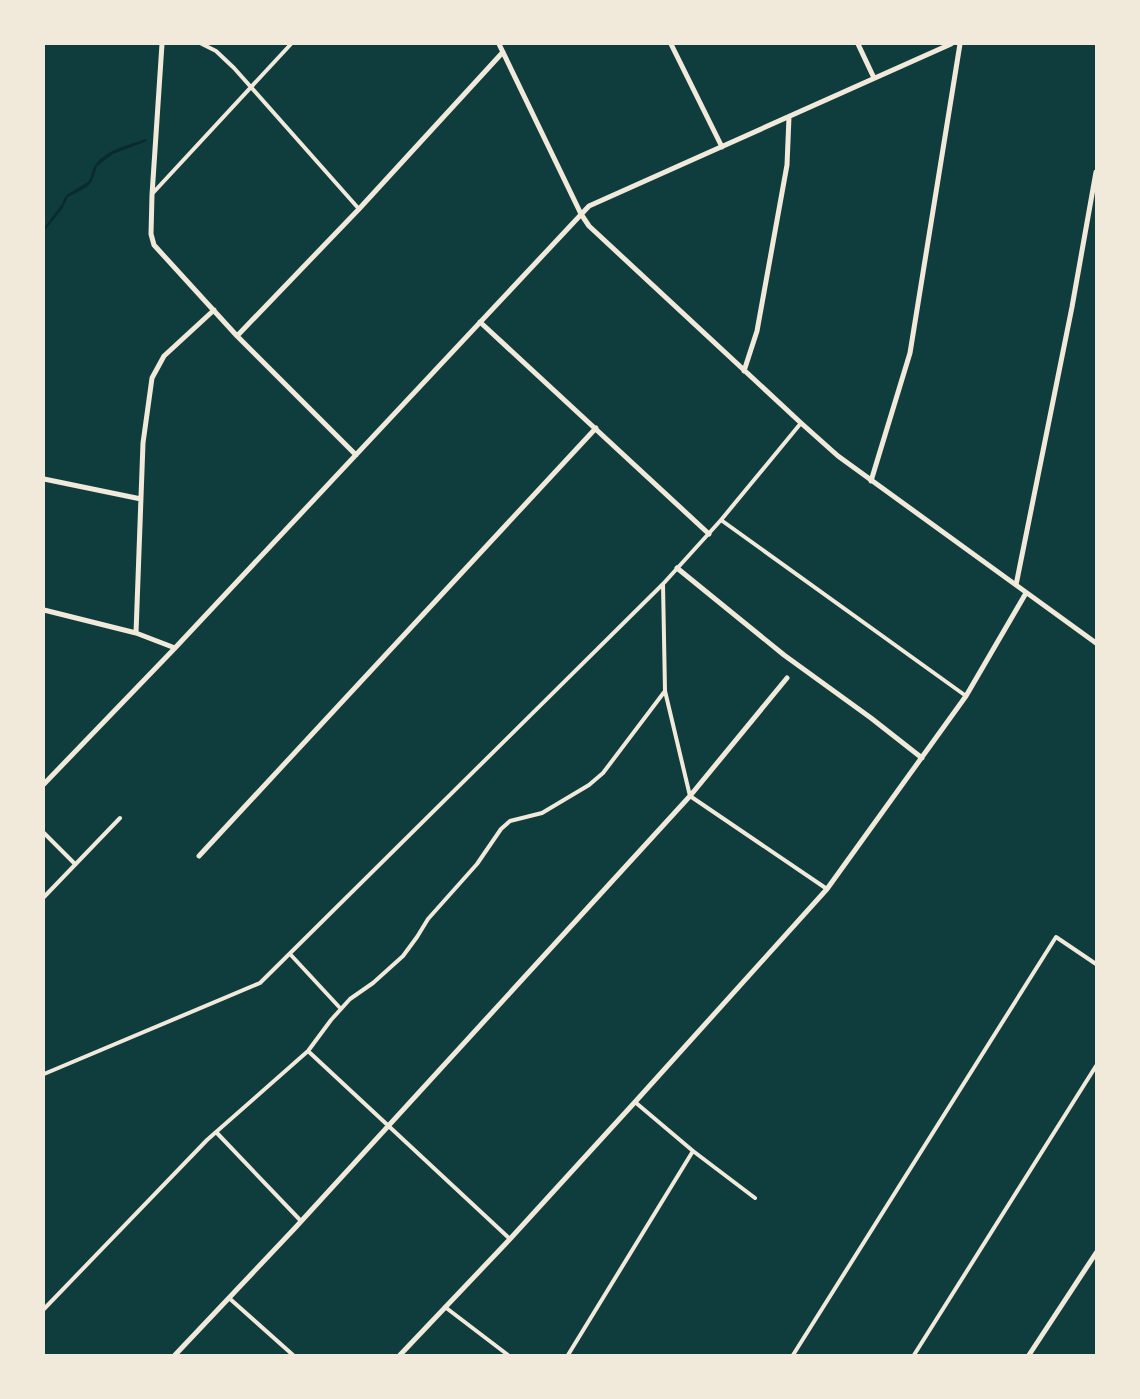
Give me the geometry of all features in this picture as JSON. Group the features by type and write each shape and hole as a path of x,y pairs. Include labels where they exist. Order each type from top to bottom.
{"street":[{"path":"162,44 152,194 151,234 154,245 237,336 356,455"},
{"path":"499,44 581,214 589,226 838,456 1096,643"},
{"path":"671,44 722,147"},
{"path":"858,44 874,78"},
{"path":"44,784 175,648 589,206 951,44"},
{"path":"871,481 910,353 960,44"},
{"path":"237,336 359,209 503,52"},
{"path":"744,371 757,331 787,165 788,117"},
{"path":"1016,585 1072,307 1096,172"},
{"path":"136,633 143,443 152,378 164,356 214,310"},
{"path":"480,322 709,534"},
{"path":"199,856 596,428"},
{"path":"44,479 141,499"},
{"path":"677,568 784,655 922,758"},
{"path":"400,1355 510,1239 827,889 966,696 1026,592"},
{"path":"44,610 136,633 175,648"},
{"path":"174,1355 301,1221 690,796 787,678"},
{"path":"1029,1355 1096,1253"}],"lane":[{"path":"202,44 216,51 234,68 359,209"},
{"path":"152,194 291,44"},
{"path":"44,1074 260,983 663,584 721,520 801,423"},
{"path":"721,520 966,696"},
{"path":"663,584 665,691 690,796 827,889"},
{"path":"44,1310 207,1140 308,1051 350,999 373,983 407,951 418,937 428,919 477,864 501,829 510,821 542,813 588,785 603,772 665,691"},
{"path":"44,897 120,818"},
{"path":"44,834 75,864"},
{"path":"793,1355 1056,937 1096,964"},
{"path":"290,954 341,1009"},
{"path":"308,1051 510,1239"},
{"path":"914,1355 1096,1066"},
{"path":"635,1102 693,1151 754,1198"},
{"path":"216,1132 301,1221"},
{"path":"568,1355 693,1151"},
{"path":"229,1298 293,1355"},
{"path":"445,1307 508,1355"}],"water":[{"path":"146,139 147,141 113,154 97,166 92,181 87,187 68,197 62,209 44,231 44,228 65,197 88,182 95,166 101,159 119,148"}]}
